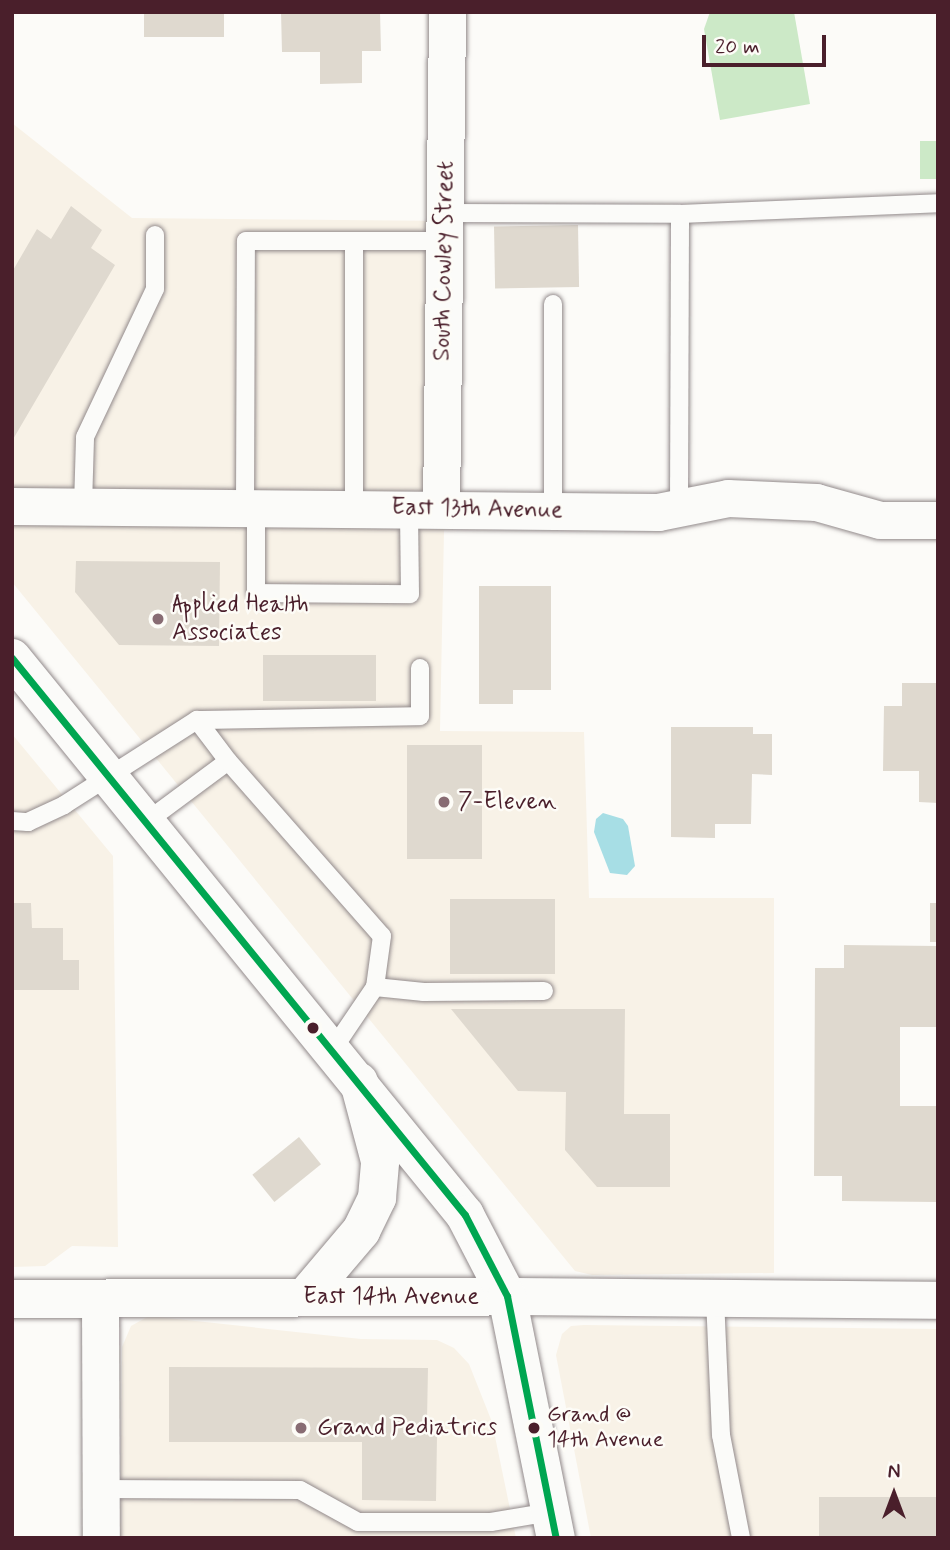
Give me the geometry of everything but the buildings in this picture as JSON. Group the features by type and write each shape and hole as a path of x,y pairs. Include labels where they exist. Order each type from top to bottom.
{"main road":[{"path":"12,658 333,1049 465,1215 507,1296 554,1525"},
{"path":"305,1297 361,1231 377,1198 380,1161 359,1082"},
{"name":"East 14th Avenue","path":"12,1299 507,1296"}],"street":[{"name":"South Cowley Street","path":"425,509 445,227 447,12"},
{"name":"East 13th Avenue","path":"12,506 658,512 727,498 816,502 880,520 938,520"},
{"name":"East 14th Avenue","path":"507,1296 938,1300"},
{"path":"100,1300 101,1538"}],"lane":[{"path":"425,509 410,594 256,593 251,508 246,241 354,241 445,227 938,203"},
{"path":"679,508 680,214"},
{"path":"83,506 85,437 155,289 155,235"},
{"path":"354,241 354,508"},
{"path":"553,304 553,510"},
{"path":"12,821 28,822 111,777 197,720 419,716 420,668"},
{"path":"197,720 228,761 382,936 375,987 333,1049"},
{"path":"146,822 228,761"},
{"path":"375,987 424,992 544,992"},
{"path":"715,1298 721,1435 741,1538"},
{"path":"101,1489 300,1490 358,1522 554,1525"}],"shaded area":[{"path":"12,123 132,218 456,221 459,492 444,531 440,731 584,732 589,898 774,898 774,1273 592,1275 575,1271 12,582"},
{"path":"12,734 113,856 118,1247 72,1246 45,1266 12,1267"},
{"path":"149,1316 361,1339 437,1340 454,1348 469,1364 492,1422 516,1538 120,1538 122,1347 131,1326"},
{"path":"571,1326 938,1329 938,1538 591,1538 556,1355 562,1334"}],"green space":[{"path":"710,12 794,12 810,104 720,120 704,29"},
{"path":"920,141 938,141 938,179 920,179"}],"water":[{"path":"603,813 623,819 628,826 635,866 627,875 610,873 594,832 596,819"}],"transit line":[{"path":"12,658 465,1215 507,1296 556,1538"}],"place":[{"name":"Applied Health Associates","path":"158,619"},
{"name":"7-Eleven","path":"444,802"},
{"name":"Grand Pediatrics","path":"301,1428"},
{"name":"Grand @ 14th Avenue","path":"534,1428"}]}
